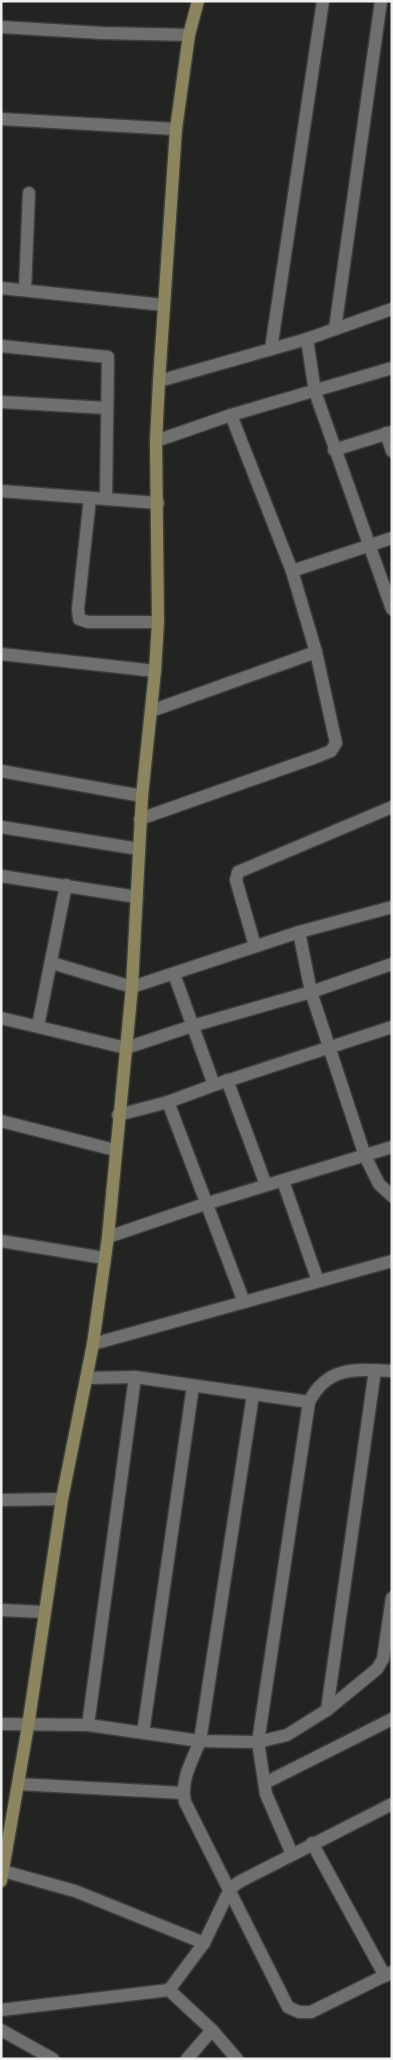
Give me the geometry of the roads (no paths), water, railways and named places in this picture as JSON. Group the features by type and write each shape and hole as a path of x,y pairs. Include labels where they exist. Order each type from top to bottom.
{"street":[{"path":"198,1 189,35 176,129 158,381 156,441 158,622 155,671 140,819 132,987 118,1115 108,1237 93,1344 62,1499 28,1726 2,1876 75,1891 204,1943"},
{"path":"271,349 323,1"},
{"path":"335,329 382,1"},
{"path":"1,27 189,35"},
{"path":"1,119 176,129"},
{"path":"25,290 29,193"},
{"path":"1,288 164,305"},
{"path":"158,381 307,339 392,309"},
{"path":"307,339 315,392 392,609"},
{"path":"1,346 108,357 106,499"},
{"path":"156,441 230,415 315,392 392,368"},
{"path":"1,402 107,408"},
{"path":"140,819 331,751 336,743 316,652 292,571 230,415"},
{"path":"334,450 389,432 392,451"},
{"path":"1,491 158,503"},
{"path":"90,498 78,609 79,619 88,622 158,622"},
{"path":"292,571 368,544 392,538"},
{"path":"151,711 316,652"},
{"path":"1,654 155,671"},
{"path":"1,771 142,796"},
{"path":"255,946 236,880 238,872 392,807"},
{"path":"1,827 139,849"},
{"path":"1,876 137,897"},
{"path":"38,1026 66,885"},
{"path":"52,963 132,987 299,932 392,907"},
{"path":"299,932 311,992 365,1156 379,1184 392,1196"},
{"path":"1,1018 126,1048 192,1026 311,992 392,964"},
{"path":"174,974 214,1084"},
{"path":"118,1115 168,1102 214,1084 392,1027"},
{"path":"227,1080 266,1185"},
{"path":"168,1102 205,1204 244,1302"},
{"path":"1,1121 115,1150"},
{"path":"108,1237 205,1204 392,1147"},
{"path":"283,1181 318,1282"},
{"path":"1,1241 104,1258"},
{"path":"93,1344 392,1260"},
{"path":"292,1854 266,1794 258,1742 309,1402 317,1386 336,1374 375,1370 392,1371"},
{"path":"327,1710 375,1370"},
{"path":"86,1378 135,1377 309,1402"},
{"path":"88,1725 135,1377"},
{"path":"143,1733 193,1386"},
{"path":"253,1395 200,1741 183,1784 183,1793 185,1802 288,2007 299,2012 311,2012 388,1974 312,1843"},
{"path":"1,1500 62,1499"},
{"path":"1,1724 28,1726 88,1725 200,1741 258,1742 287,1735 327,1710 377,1669 383,1659 392,1598"},
{"path":"1,1610 44,1612"},
{"path":"265,1783 392,1719"},
{"path":"18,1784 183,1793"},
{"path":"1,2010 169,1990 204,1943 230,1889 239,1882 312,1843 390,1809"},
{"path":"169,1990 212,2030 237,2059"},
{"path":"1,2030 53,2059"},
{"path":"187,2059 212,2030"}]}
